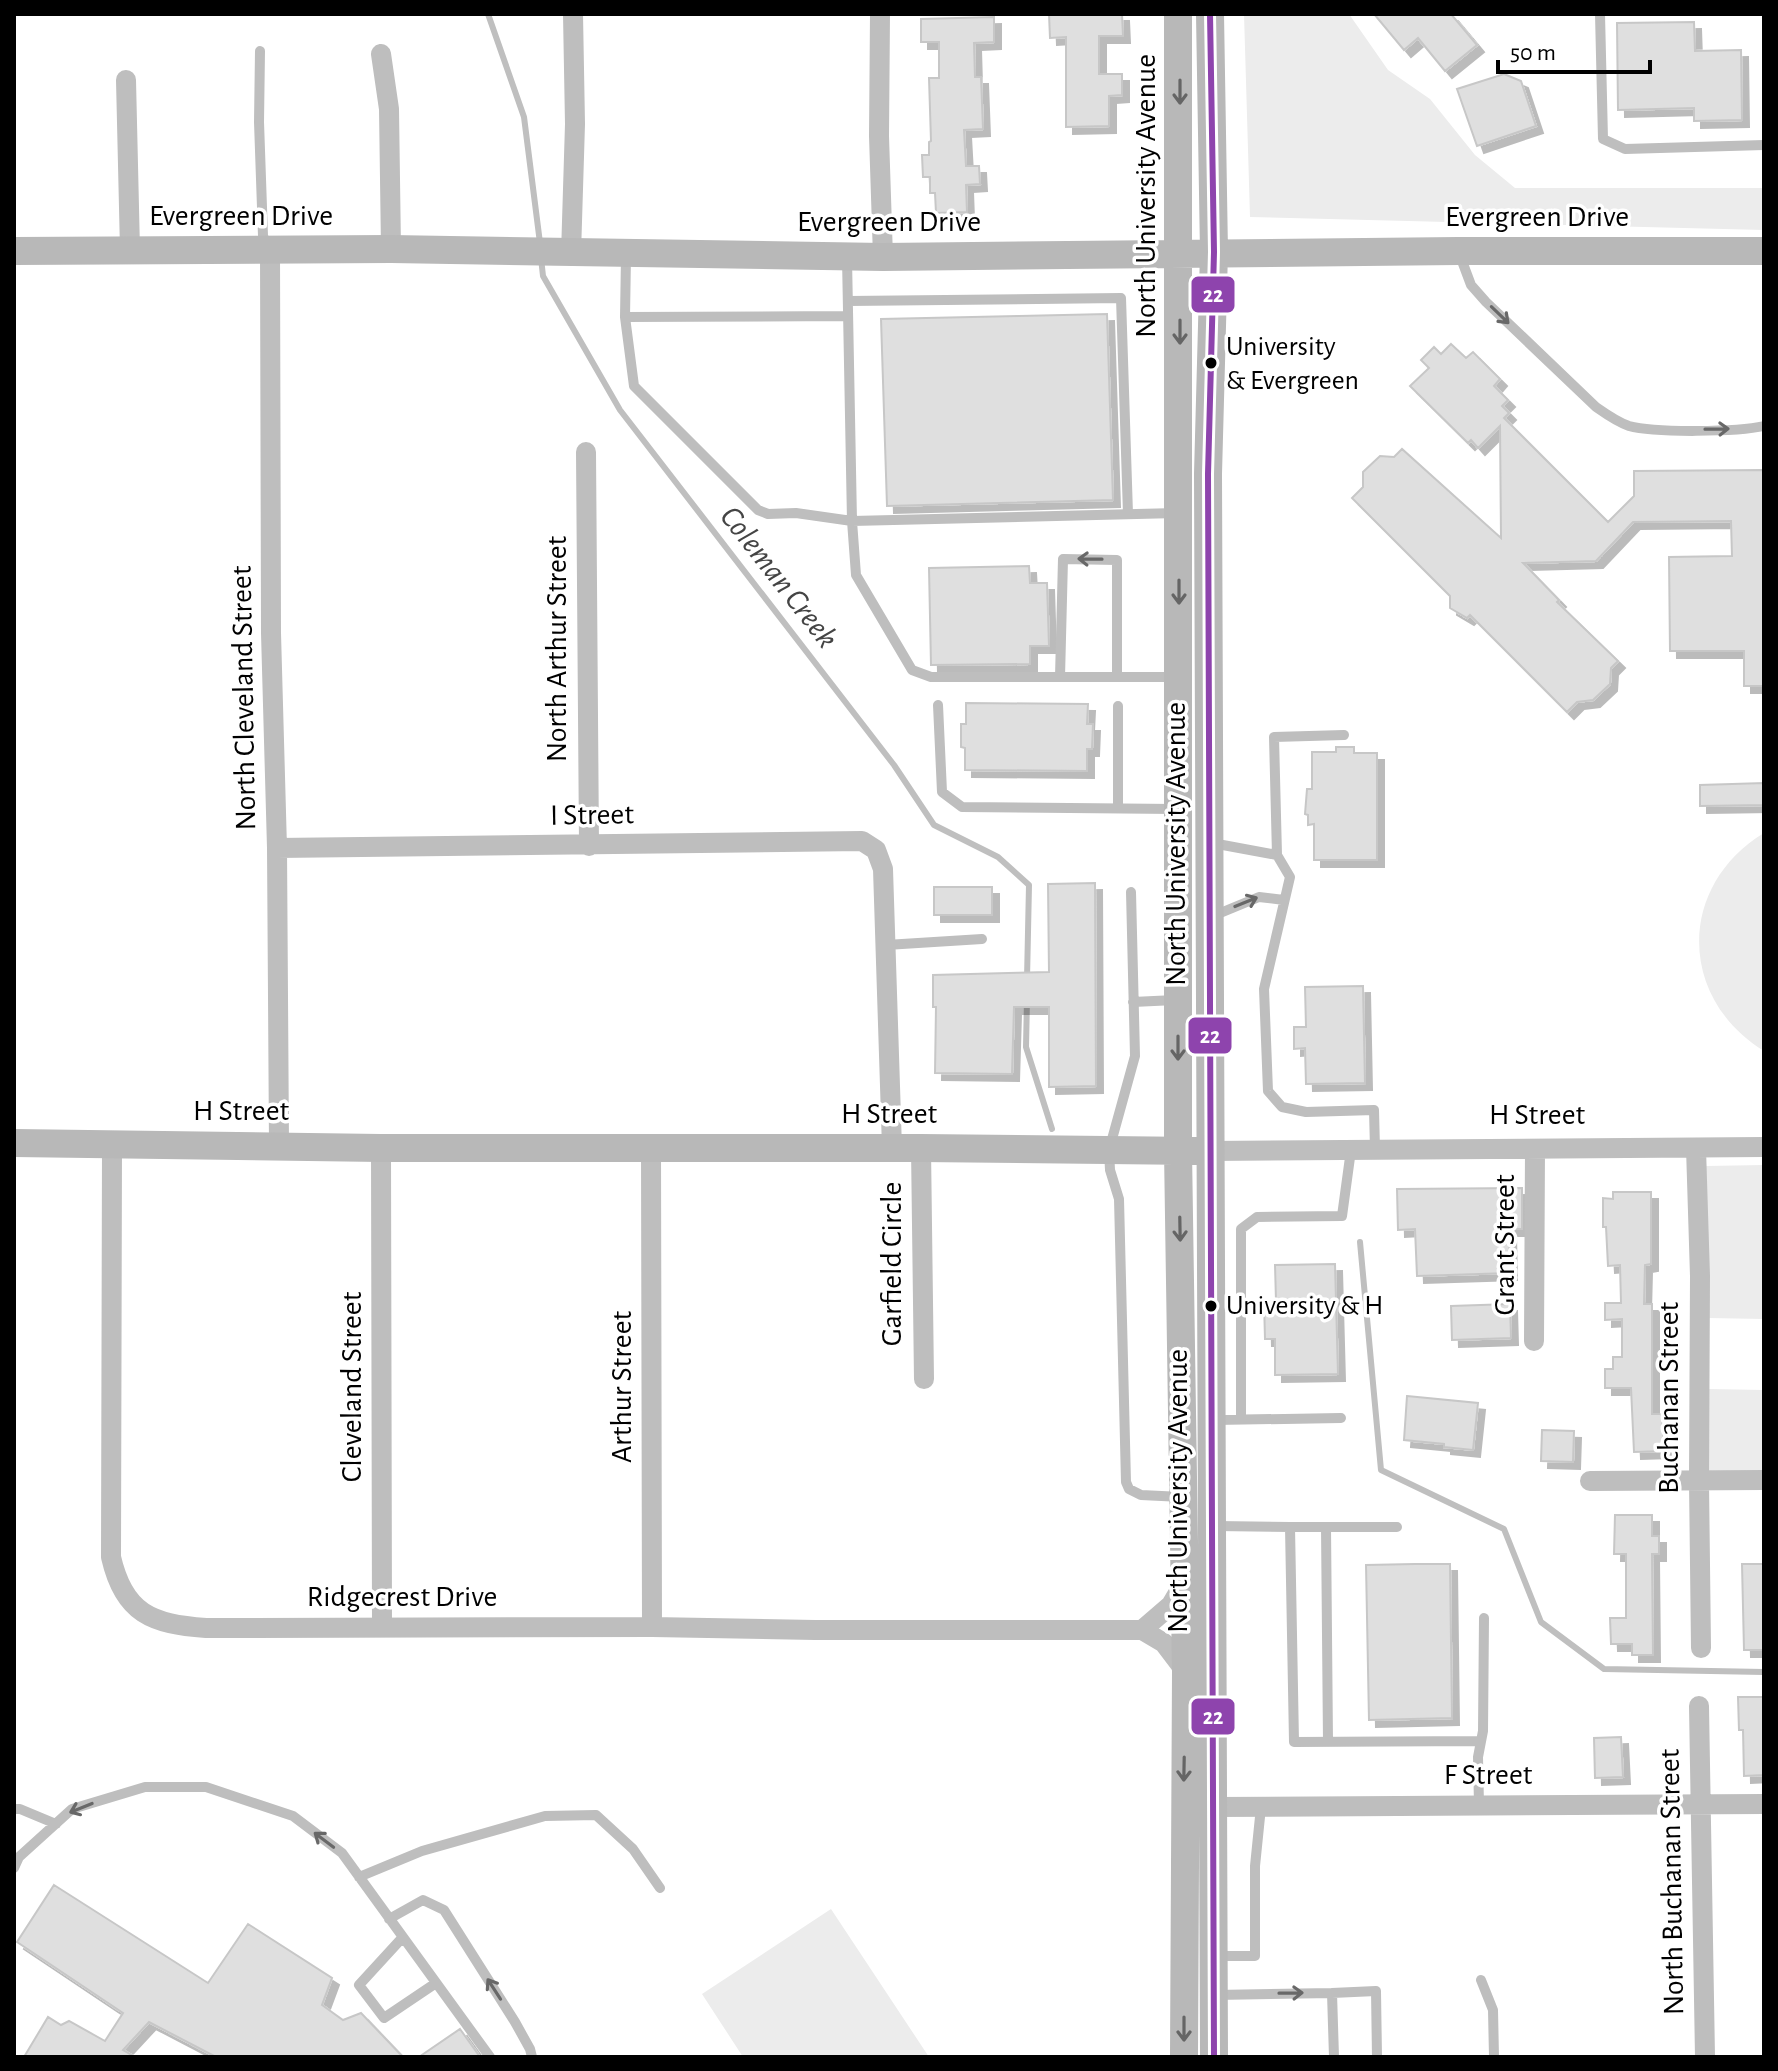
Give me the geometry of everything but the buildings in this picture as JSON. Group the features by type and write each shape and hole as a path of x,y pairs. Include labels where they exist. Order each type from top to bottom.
{"main road":[{"name":"North University Avenue","path":"1178,14 1178,1151 1186,1672 1184,2057"},
{"name":"North University Avenue","path":"1210,14 1214,252 1208,474 1214,2057"},
{"name":"Evergreen Drive","path":"14,251 391,249 883,257 1214,252 1764,251"},
{"name":"H Street","path":"14,1143 381,1148 1210,1151"}],"street":[{"path":"551,253 575,124 573,14"},
{"path":"880,14 879,136 883,257"},
{"path":"381,54 389,109 391,249"},
{"path":"126,80 130,250"},
{"name":"North Cleveland Street","path":"270,250 271,617 277,848 279,1145"},
{"name":"North Arthur Street","path":"586,452 589,846"},
{"name":"I Street","path":"277,848 589,846 852,839 876,850 881,859 886,945"},
{"path":"886,945 892,1148"},
{"name":"Ridgecrest Drive","path":"112,1145 111,1557 122,1590 133,1606 147,1616 180,1626 250,1628 1142,1630"},
{"name":"Arthur Street","path":"651,1147 652,1627"},
{"name":"H Street","path":"1210,1151 1764,1147"},
{"name":"Cleveland Street","path":"381,1148 382,1626"},
{"name":"Garfield Circle","path":"921,1148 924,1379"},
{"name":"Buchanan Street","path":"1696,1148 1700,1276 1701,1648"},
{"name":"Grant Street","path":"1534,1341 1535,1149"},
{"path":"1590,1481 1764,1480"},
{"path":"1185,1581 1171,1605 1142,1630 1164,1643 1186,1672"},
{"name":"North Buchanan Street","path":"1699,1706 1705,2057"},
{"name":"F Street","path":"1213,1807 1764,1804"}],"lane":[{"path":"1600,14 1603,139 1625,149 1764,145"},
{"path":"260,51 263,236 270,250"},
{"path":"1458,251 1471,285 1486,302 1596,407 1614,419 1627,425 1656,429 1764,426"},
{"path":"626,254 625,317 634,386 758,510 768,514 796,513 852,521 1179,513"},
{"path":"847,256 852,521 856,575 912,670 931,677 1178,677"},
{"path":"848,301 1121,298 1128,514"},
{"path":"625,317 848,316"},
{"path":"1060,677 1063,559 1117,560 1117,677"},
{"path":"938,705 942,792 962,807 1178,809"},
{"path":"1118,706 1118,808"},
{"path":"1344,735 1274,737 1277,855 1290,877 1264,989 1268,1091 1282,1107 1306,1112 1374,1110 1375,1149"},
{"path":"1211,843 1277,855"},
{"path":"1131,892 1135,1056 1109,1150 1110,1170 1119,1199 1126,1482 1129,1489 1141,1495 1184,1497"},
{"path":"1211,917 1259,897 1284,900"},
{"path":"886,945 982,939"},
{"path":"1133,1002 1178,1000"},
{"path":"1241,1420 1241,1229 1257,1217 1342,1216 1351,1150"},
{"path":"1213,1420 1341,1418"},
{"path":"1212,1526 1397,1527"},
{"path":"1290,1527 1294,1742 1481,1741"},
{"path":"1326,1527 1328,1742"},
{"path":"1479,1805 1484,1618"},
{"path":"14,1868 19,1857 72,1809 145,1787 206,1787 293,1816 342,1853 490,2057"},
{"path":"1213,1956 1255,1956 1255,1866 1261,1807"},
{"path":"14,1809 56,1824"},
{"path":"359,1877 422,1851 545,1816 596,1815 633,1849 660,1888"},
{"path":"389,1919 423,1900 444,1910 515,2022 532,2057"},
{"path":"403,1937 359,1985 384,2018 436,1983"},
{"path":"1481,1980 1493,2010 1494,2057"},
{"path":"1213,1995 1376,1991 1377,2057"},
{"path":"1332,1993 1334,2057"}],"shaded area":[{"path":"1244,14 1349,14 1388,70 1430,99 1475,155 1515,188 1764,188 1764,230 1250,217"},
{"path":"1764,833 1764,1051 1736,1029 1715,1002 1703,973 1699,942 1703,911 1715,882 1735,855"},
{"path":"1764,1165 1764,1319 1708,1318 1706,1166"},
{"path":"1708,1389 1764,1390 1764,1472 1706,1472"},
{"path":"831,1909 929,2057 743,2057 702,1994"}],"waterway":[{"name":"Coleman Creek","path":"488,14 524,117 540,243"},
{"name":"Coleman Creek","path":"541,258 543,276 620,410 894,765 934,825 998,857 1029,885 1027,979"},
{"name":"Coleman Creek","path":"1027,999 1026,1047 1052,1129"},
{"name":"Coleman Creek","path":"1360,1242 1381,1470 1504,1529 1541,1622 1604,1669 1764,1672"}],"transit line":[{"name":"22","path":"1210,14 1214,252 1208,474 1214,2057"}],"place":[{"name":"University & Evergreen","path":"1211,363"},
{"name":"University & H","path":"1211,1306"}]}
